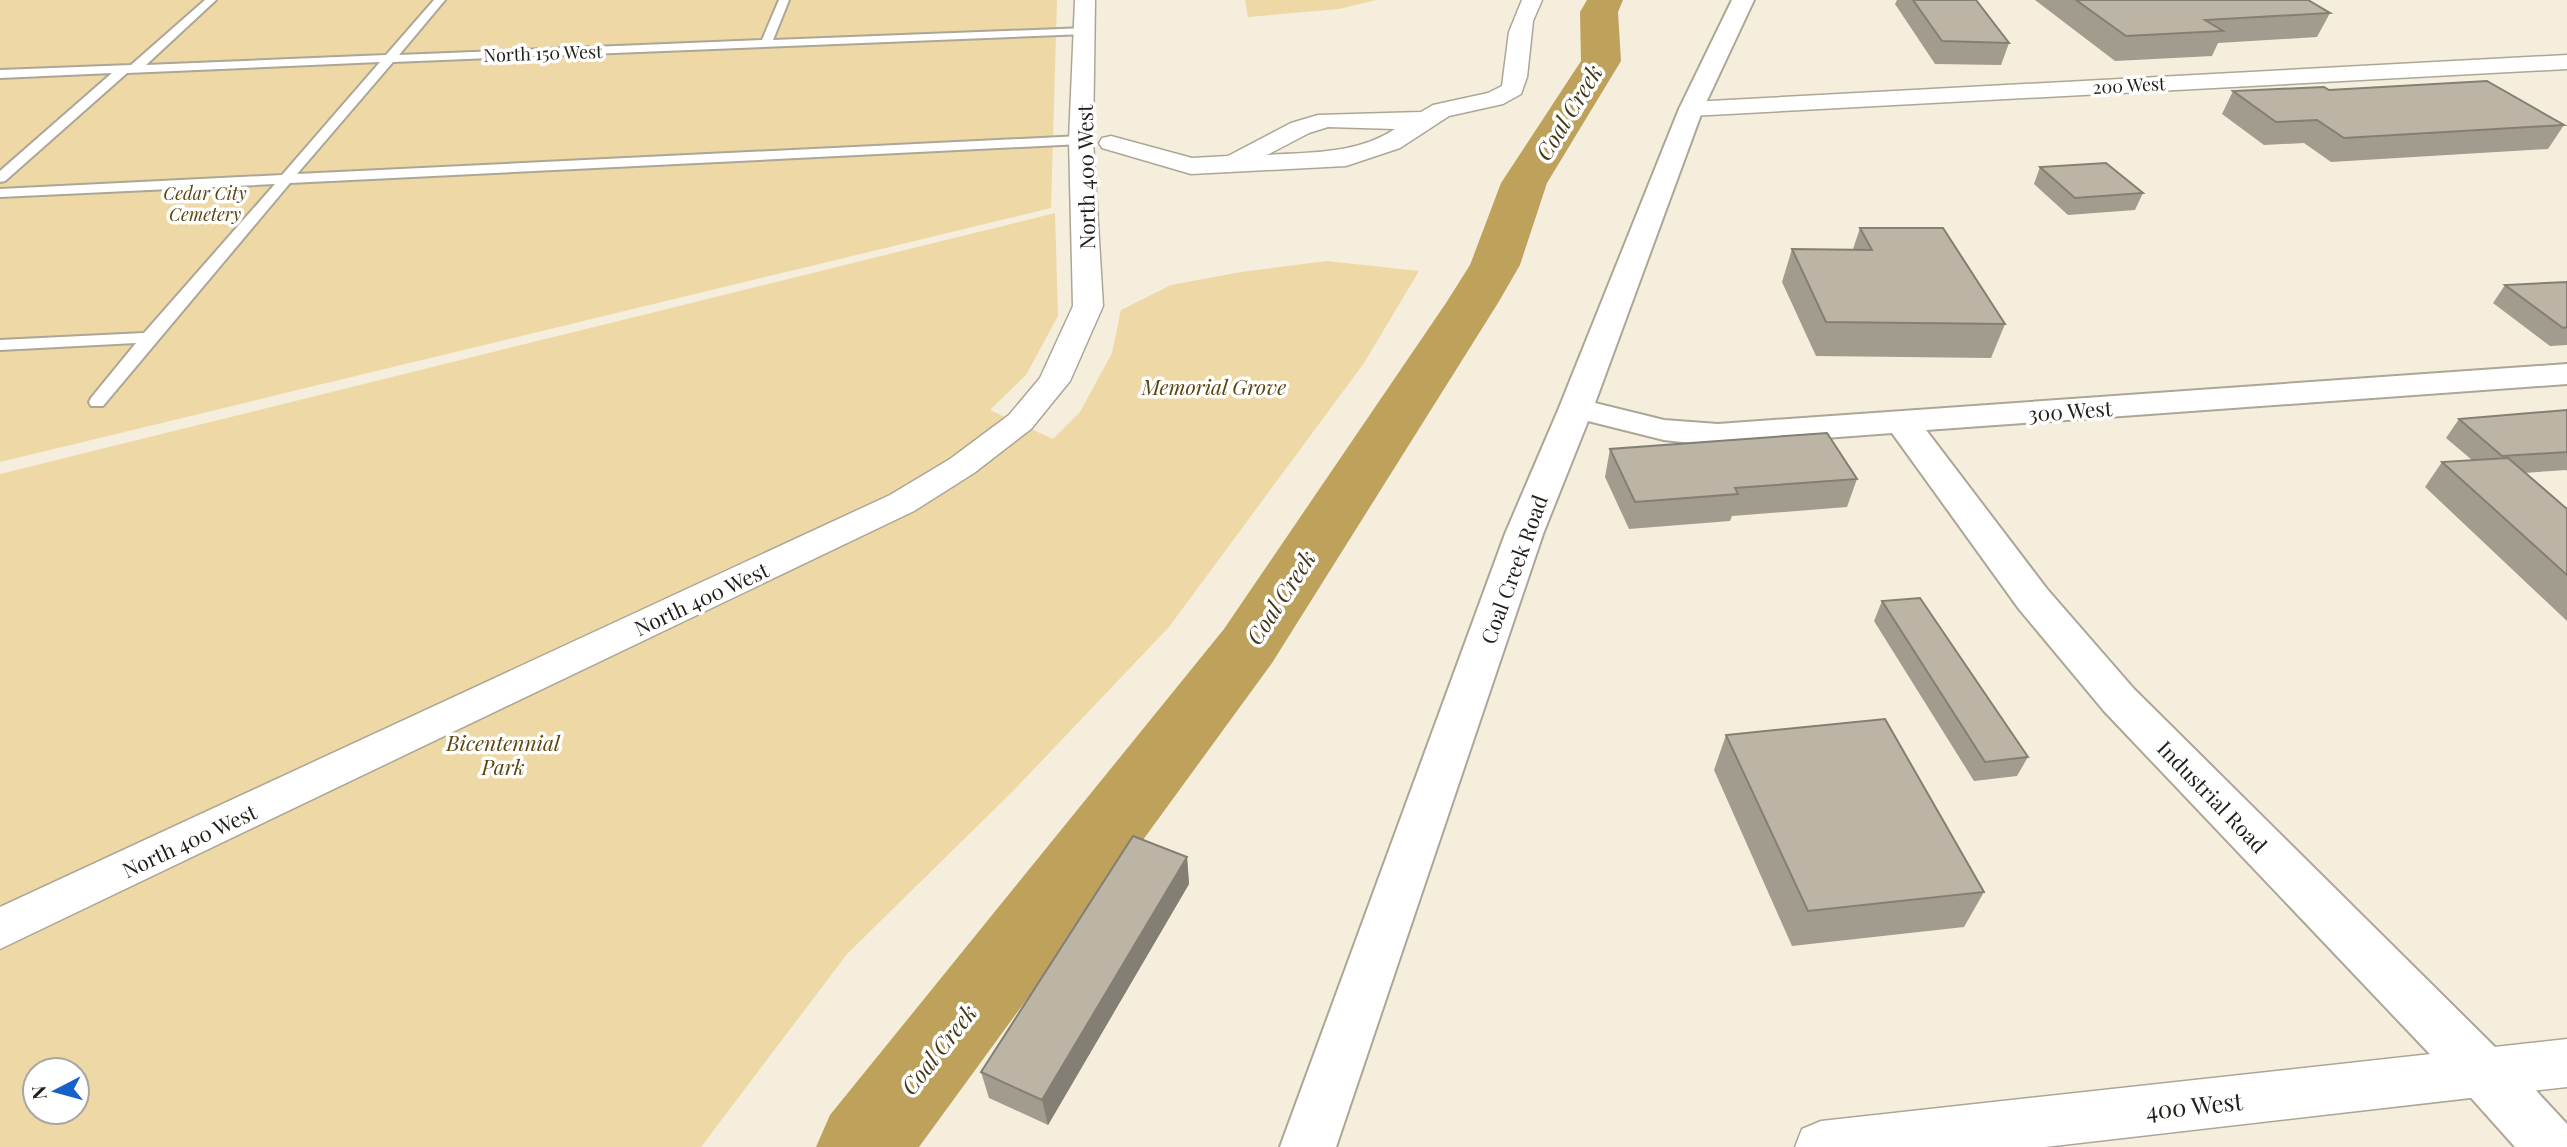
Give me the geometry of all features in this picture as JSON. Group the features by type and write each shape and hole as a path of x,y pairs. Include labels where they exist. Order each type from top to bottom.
{"main road":[{"name":"Coal Creek Road","path":"1308,1147 1524,534 1576,408 1691,109 1743,0"},
{"name":"300 West","path":"1576,408 1664,430 1718,435 2567,374"},
{"name":"Industrial Road","path":"1902,422 2027,594 2072,648 2119,700 2484,1073 2551,1147"}],"street":[{"path":"1490,105 1513,89 1518,66 1522,16 1532,0"},
{"name":"North 400 West","path":"0,929 902,503 962,466 1020,422 1054,382 1088,306 1096,142 1085,15"},
{"name":"200 West","path":"1691,109 2567,62"},
{"path":"1096,142 1191,166 1232,162 1346,159 1391,144 1441,110 1529,101"},
{"path":"1232,162 1300,128 1327,120 1399,122 1426,119"},
{"name":"400 West","path":"1821,1147 2567,1063"}],"lane":[{"path":"0,178 211,0"},
{"path":"97,402 440,0"},
{"path":"766,44 784,0"},
{"name":"North 150 West","path":"0,74 766,44 1085,15"},
{"path":"0,193 1096,142"},
{"path":"0,345 149,338"}],"green space":[{"name":"Cedar City Cemetery","path":"0,0 1057,0 1051,208 0,462"},
{"path":"1245,0 1376,0 1339,9 1248,17"},
{"name":"Bicentennial Park","path":"1055,213 1058,316 1026,375 990,410 1053,439 1080,412 1112,353 1121,310 1171,285 1241,272 1327,261 1419,271 1364,363 1169,627 1013,791 847,954 701,1147 0,1147 0,474"}],"building":[{"path":"1913,0 1976,0 2009,43 1942,41"},
{"path":"2076,0 2308,0 2330,13 2205,20 2223,31 2126,36"},
{"path":"2487,81 2564,125 2344,138 2317,120 2276,122 2233,91 2324,87 2329,90"},
{"path":"2106,163 2143,193 2075,198 2040,167"},
{"path":"1860,228 1943,228 2005,324 1826,322 1792,249 1872,250"},
{"path":"2567,282 2567,327 2563,328 2505,285"},
{"path":"2567,410 2567,452 2502,456 2459,419"},
{"path":"1827,433 1857,479 1735,488 1738,494 1635,502 1610,449"},
{"path":"2508,458 2567,509 2567,575 2442,462"},
{"path":"1920,598 2028,757 1985,762 1882,601"},
{"path":"1885,719 1984,892 1808,911 1726,735"},
{"path":"1133,836 1187,857 1042,1100 981,1072"}],"waterway":[{"name":"Coal Creek","path":"863,1147 1248,646 1472,303 1495,265 1524,183 1601,61 1599,12 1605,0"}],"park label":[{"name":"Memorial Grove","path":"1214,386"}]}
